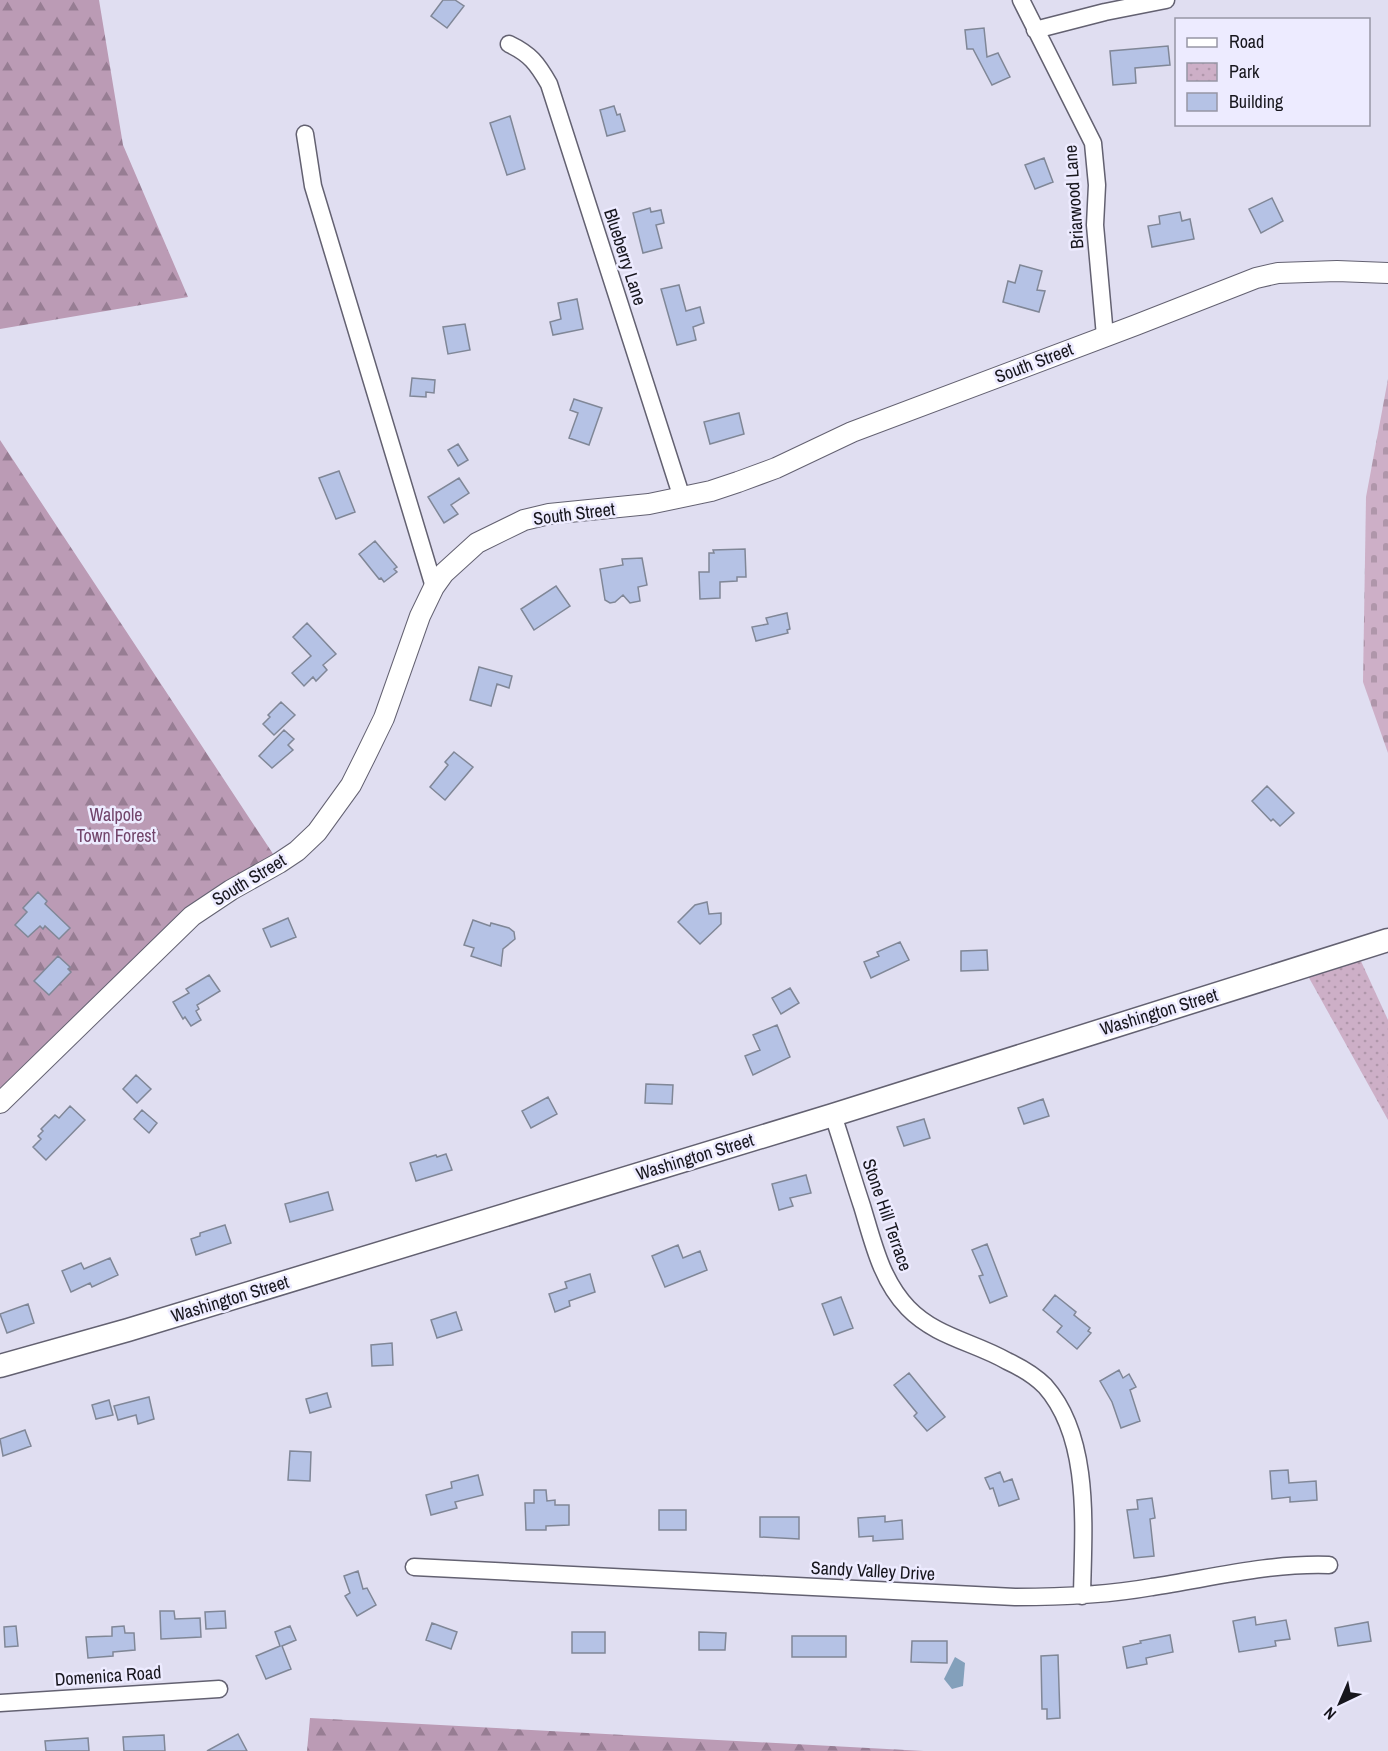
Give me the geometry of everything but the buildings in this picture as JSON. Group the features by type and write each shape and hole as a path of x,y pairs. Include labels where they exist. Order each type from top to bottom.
{"main road":[{"name":"Washington Street","path":"0,1366 139,1327 833,1115 1388,940"}],"street":[{"name":"Briarwood Lane","path":"1021,0 1093,143 1096,185 1095,225 1105,336"},
{"path":"1035,30 1105,12 1166,0"},
{"name":"Blueberry Lane","path":"509,45 526,52 539,67 549,84 682,498"},
{"path":"305,134 312,186 434,587"},
{"name":"South Street","path":"0,1103 192,916 297,851 317,832 351,784 384,718 420,616 434,587 444,573 477,543 524,520 549,514 621,508 682,498 720,488 766,472 852,432 1256,278 1278,273 1338,271 1388,273"},
{"name":"Stone Hill Terrace","path":"833,1115 879,1261 892,1288 909,1308 930,1326 954,1339 1006,1359 1044,1386 1064,1416 1074,1444 1080,1480 1083,1516 1082,1596"},
{"name":"Sandy Valley Drive","path":"414,1567 981,1596 1082,1596 1149,1588 1268,1566 1329,1565"},
{"name":"Domenica Road","path":"0,1703 219,1689"}],"green space":[{"path":"0,0 99,0 123,145 188,297 0,329"},
{"path":"1388,379 1388,753 1363,682 1366,497"},
{"name":"Walpole Town Forest","path":"0,440 279,863 231,890 0,1103"},
{"path":"1354,946 1388,1020 1388,1120 1308,976"},
{"path":"310,1718 924,1751 307,1751"}],"water":[{"path":"955,1657 965,1663 963,1686 952,1689 944,1679"}]}
